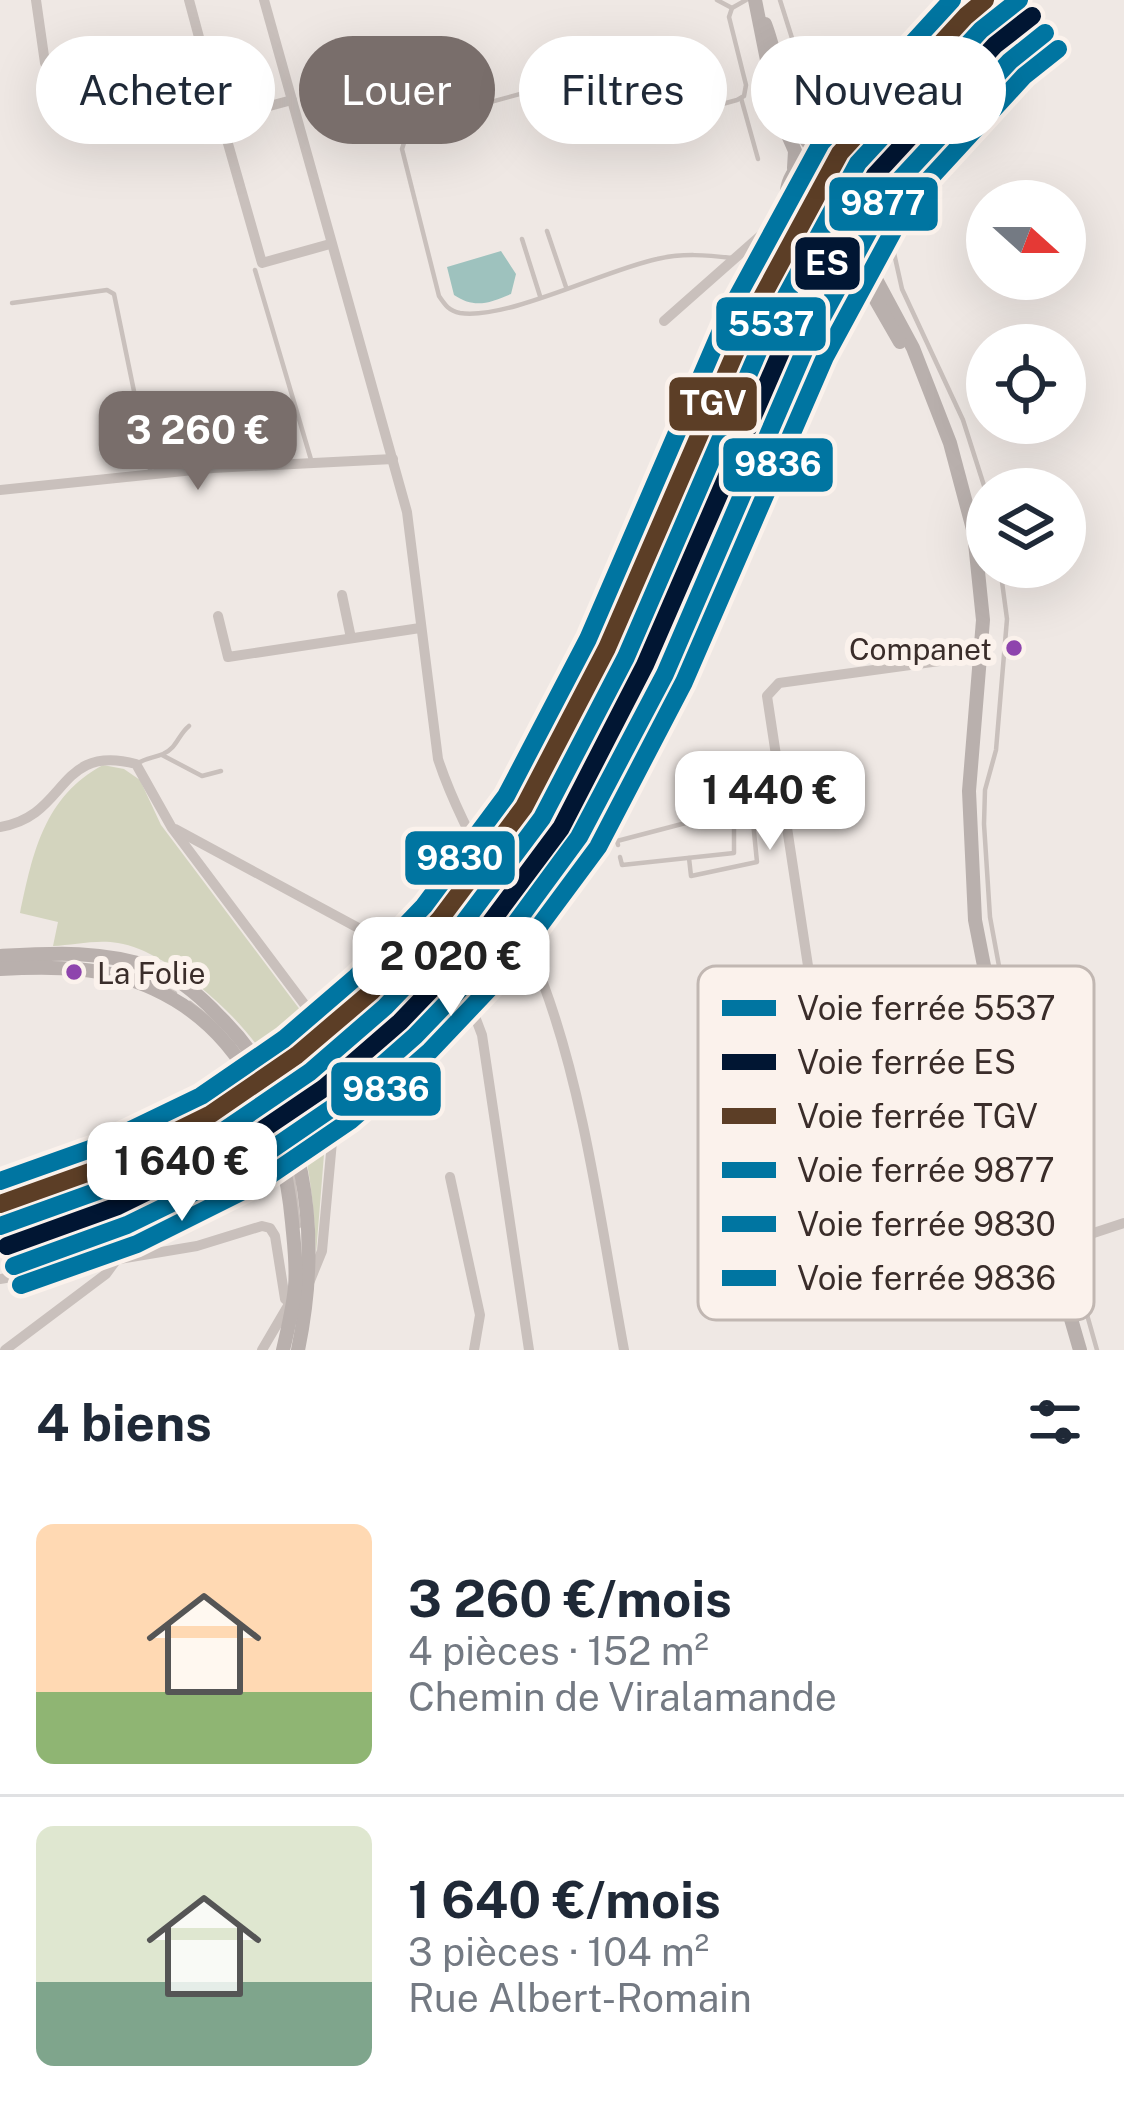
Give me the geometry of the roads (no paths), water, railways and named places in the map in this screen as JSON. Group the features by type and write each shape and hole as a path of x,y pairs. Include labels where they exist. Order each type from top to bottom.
{"main road":[{"path":"752,0 800,135 820,155"},
{"path":"752,0 777,110 793,144 794,168 787,187 793,207 806,218 824,222 839,236 925,382"},
{"path":"794,168 820,155 838,160 851,174 854,192 846,209 824,222"},
{"path":"846,209 850,231 913,348 950,443 974,532 983,655 969,791 975,920 984,966"},
{"path":"0,962 97,953 158,970 182,983 241,1037 269,1076 291,1126 309,1243 309,1283 297,1307"},
{"path":"0,962 130,980 190,1011 231,1049 256,1085 284,1162 296,1263 291,1350"},
{"path":"1074,1320 1080,1350"}],"street":[{"path":"36,0 41,36"},
{"path":"189,0 199,36"},
{"path":"264,0 407,512 438,759 451,798 526,941 564,1051 625,1350"},
{"path":"275,105 292,100"},
{"path":"228,144 262,263 330,244"},
{"path":"664,321 793,207"},
{"path":"0,490 151,474 393,459"},
{"path":"342,595 351,638"},
{"path":"218,616 228,657 420,628"},
{"path":"809,966 767,696 779,683 983,655"},
{"path":"0,827 34,818 63,784 92,762 104,758 136,764 172,828 311,1013 336,1066 330,1191 322,1251 309,1283"},
{"path":"172,828 451,978 471,1006 482,1035 492,1094 529,1350"},
{"path":"450,1177 480,1315 474,1350"},
{"path":"1094,1233 1124,1223"},
{"path":"0,1279 197,1246 247,1228 270,1228 297,1307 262,1350"},
{"path":"5,1350 106,1274 117,1259"}],"lane":[{"path":"717,0 732,8 752,0"},
{"path":"780,0 803,74 850,130 877,177 902,289 963,420 978,468"},
{"path":"732,8 729,26 746,85 741,98 758,159"},
{"path":"734,259 701,254 658,258 494,313 459,313 443,302 402,148 408,130 417,122 579,78 598,138 741,98"},
{"path":"547,231 566,287"},
{"path":"522,238 540,296"},
{"path":"255,270 312,463"},
{"path":"12,303 107,290 114,294 151,474"},
{"path":"999,966 983,824 996,750 1007,619 1003,588"},
{"path":"162,755 189,726"},
{"path":"136,764 162,755 202,776 221,771"},
{"path":"618,845 616,841 700,819 781,780"},
{"path":"620,857 622,865 734,853 734,800"},
{"path":"689,858 691,876 757,862 753,822 734,800"},
{"path":"1086,1320 1097,1350"}],"water":[{"path":"501,251 516,274 511,294 482,303 454,295 447,267"}],"rail line":[{"name":"9830","path":"0,1181 93,1148 201,1096 284,1039 356,977 424,906 506,796 588,639 729,312 821,143 952,0"},
{"name":"TGV","path":"0,1204 101,1168 211,1114 297,1055 371,992 440,919 524,807 607,648 749,321 840,153 985,0"},
{"name":"5537","path":"0,1226 109,1187 222,1132 310,1072 385,1007 456,933 542,818 626,657 768,329 858,163 981,30 1019,0"},
{"name":"ES","path":"7,1246 118,1206 234,1149 324,1088 400,1022 473,946 561,828 645,665 787,338 875,175 995,45 1032,16"},
{"name":"9877","path":"14,1266 127,1225 246,1167 338,1104 415,1036 490,958 579,837 665,674 806,347 892,188 1010,61 1045,33"},
{"name":"9836","path":"21,1285 137,1244 257,1184 351,1120 430,1051 506,971 598,847 684,682 825,357 910,200 1024,76 1058,49"}],"place":[{"name":"Companet","path":"1014,648"},
{"name":"La Folie","path":"74,972"}]}
